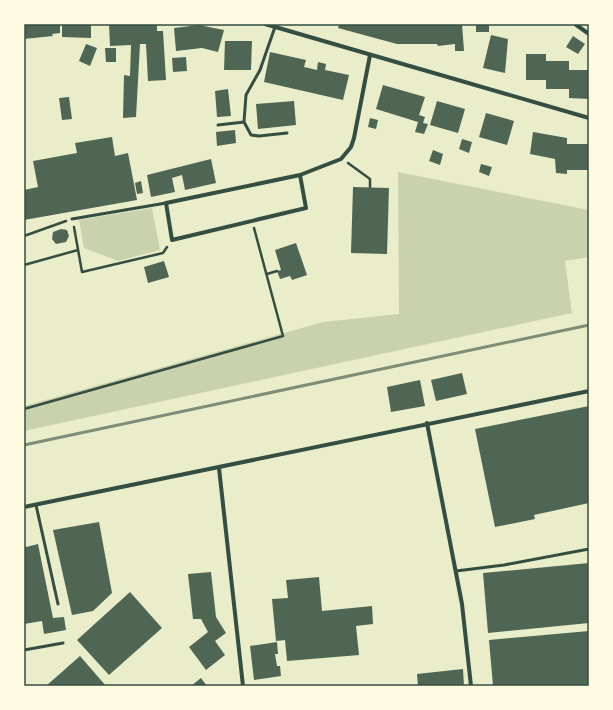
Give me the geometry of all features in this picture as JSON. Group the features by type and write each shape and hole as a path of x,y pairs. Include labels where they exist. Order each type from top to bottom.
{"street":[{"path":"265,24 589,118"},
{"path":"575,24 589,34"},
{"path":"300,175 306,208 172,240 166,203 300,175 341,159 351,147 354,138 370,55"},
{"path":"24,508 427,423 589,391"},
{"path":"427,423 462,604 471,686"},
{"path":"219,468 243,686"}],"lane":[{"path":"275,27 260,70 246,95 244,122 251,135 259,136 287,133"},
{"path":"218,126 244,122"},
{"path":"72,219 166,203"},
{"path":"36,505 58,604"},
{"path":"456,571 504,565 589,549"},
{"path":"24,650 63,643"}],"path":[{"path":"341,159 370,179 370,187"},
{"path":"24,236 72,219 82,272 163,253 172,240"},
{"path":"24,409 283,336 252,220"},
{"path":"24,265 78,250"},
{"path":"266,274 277,271"}],"green space":[{"path":"398,172 589,210 589,257 565,261 572,313 24,431 24,406 323,322 399,314"},
{"path":"152,208 160,250 118,261 84,248 79,220"}],"building":[{"path":"24,24 60,24 60,33 52,34 53,36 24,39"},
{"path":"62,24 91,24 91,38 62,37"},
{"path":"109,24 157,24 157,31 163,31 166,80 148,81 146,44 140,44 136,117 123,118 124,75 130,76 131,45 110,46"},
{"path":"339,24 462,24 464,51 455,51 455,44 438,46 437,44 397,44 338,28"},
{"path":"476,24 489,24 489,32 476,32"},
{"path":"199,25 224,30 218,52 202,48 176,51 174,28"},
{"path":"491,35 508,39 505,73 483,68"},
{"path":"573,36 585,44 578,54 566,47"},
{"path":"225,41 252,41 251,70 224,70"},
{"path":"86,44 97,48 90,66 79,61"},
{"path":"105,48 116,48 116,62 106,62"},
{"path":"270,52 306,60 304,67 317,70 318,62 326,64 325,70 349,75 343,100 264,82"},
{"path":"526,54 546,54 546,61 569,61 569,70 589,70 589,99 569,98 569,89 546,89 546,80 526,80"},
{"path":"186,57 187,71 173,72 172,58"},
{"path":"383,85 425,97 419,115 425,117 423,123 428,124 424,134 415,132 418,122 376,109"},
{"path":"228,89 231,116 217,117 215,91"},
{"path":"69,97 72,119 62,120 59,98"},
{"path":"294,101 296,125 258,129 256,104"},
{"path":"437,101 465,109 458,133 430,125"},
{"path":"486,113 514,121 507,145 479,137"},
{"path":"370,118 378,120 376,129 368,127"},
{"path":"235,130 236,143 217,146 216,132"},
{"path":"533,132 567,138 567,144 589,144 589,170 567,170 567,174 556,173 555,159 530,154"},
{"path":"112,137 115,156 128,153 137,200 24,220 24,190 38,187 33,161 77,153 75,143"},
{"path":"462,139 472,142 469,153 459,149"},
{"path":"433,150 443,154 440,165 429,161"},
{"path":"211,159 216,183 185,190 182,175 172,178 175,192 151,197 147,175"},
{"path":"481,164 492,167 489,176 479,172"},
{"path":"141,181 143,193 137,194 135,183"},
{"path":"353,187 389,188 387,254 351,253"},
{"path":"61,229 67,230 69,236 66,242 56,244 52,239 53,232"},
{"path":"296,243 307,275 292,280 290,276 280,279 277,271 281,270 275,250"},
{"path":"164,261 169,277 148,283 144,267"},
{"path":"462,373 467,394 436,401 431,380"},
{"path":"420,380 425,406 391,412 387,387"},
{"path":"589,406 589,503 534,515 535,519 495,527 475,429"},
{"path":"99,522 112,593 93,611 72,615 53,530"},
{"path":"24,542 26,547 38,544 53,618 64,617 66,630 44,634 42,621 24,624"},
{"path":"589,563 589,623 488,633 483,573"},
{"path":"211,572 216,617 226,633 215,641 225,655 206,670 189,647 208,632 201,619 193,619 188,574"},
{"path":"319,577 322,611 372,606 373,624 356,626 359,655 287,661 285,640 276,641 272,599 288,598 286,580"},
{"path":"130,592 162,628 109,675 77,640"},
{"path":"589,631 589,686 493,686 489,640"},
{"path":"277,642 278,654 275,654 277,666 280,666 281,676 254,680 250,646"},
{"path":"80,656 106,686 46,686"},
{"path":"463,669 464,686 418,686 417,674"},
{"path":"201,678 207,686 191,686"}],"railway":[{"path":"24,445 589,325"}]}
